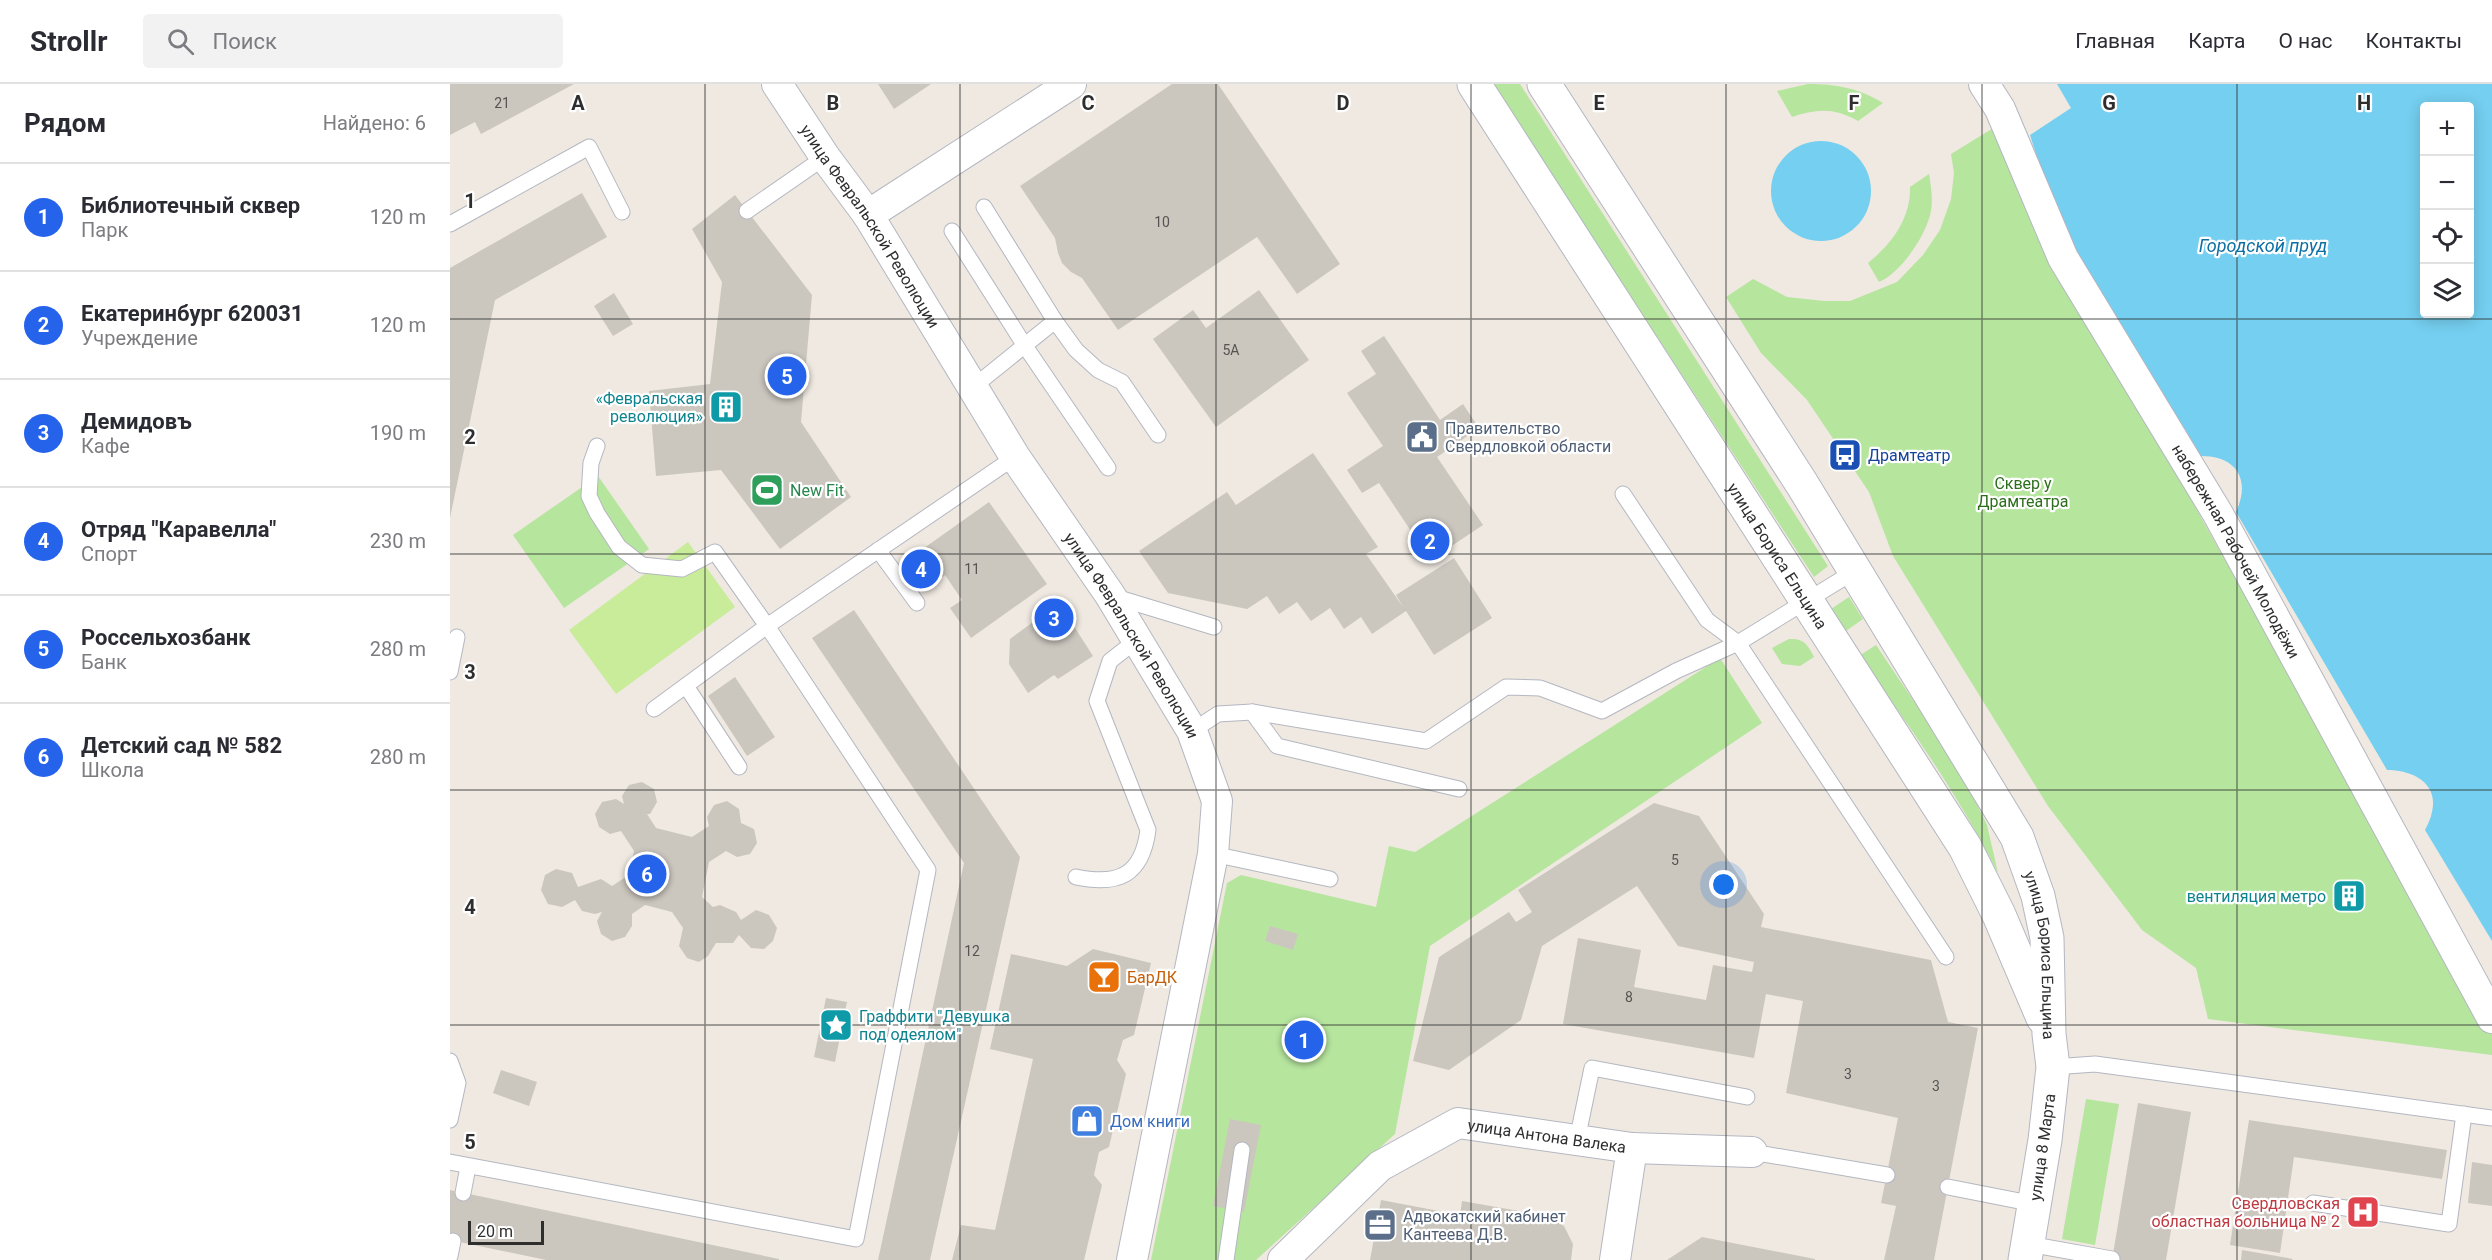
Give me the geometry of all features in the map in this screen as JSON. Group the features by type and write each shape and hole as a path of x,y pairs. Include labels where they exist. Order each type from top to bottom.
{"street":[{"name":"улица Февральской Революции","path":"777,84 825,157 868,215 1015,457 1138,639 1192,731 1217,801 1213,854 1132,1260"},
{"path":"868,215 1071,84"},
{"name":"улица Бориса Ельцина","path":"1474,84 1965,847 1999,915 2049,1034"},
{"name":"улица Бориса Ельцина","path":"1544,84 1855,571 2017,837 2038,896 2047,938 2049,1034"},
{"name":"набережная Рабочей Молодёжи","path":"1984,84 2000,108 2063,258 2218,514 2492,1018"},
{"name":"улица 8 Марта","path":"2027,1252 2045,1140 2053,1067 2049,1034"},
{"name":"улица Антона Валека","path":"1283,1260 1312,1250 1380,1166 1458,1123 1632,1148 1752,1152"},
{"path":"1615,1260 1632,1148"}],"lane":[{"path":"450,224 589,147 622,212"},
{"path":"747,212 825,157"},
{"path":"984,207 1055,321 1076,350 1098,370 1122,382 1158,435"},
{"path":"952,231 1025,346 1108,468"},
{"path":"972,388 1055,321"},
{"path":"450,1162 856,1239 928,870 767,626 715,552 682,569 642,565 620,546 597,513 590,496 591,463 597,446"},
{"path":"654,709 767,626 1015,457"},
{"path":"1623,494 1707,620 1738,643 1946,957"},
{"path":"879,550 917,603"},
{"path":"1192,731 1218,714 1252,712 1426,741 1506,687 1540,688 1602,711 1676,671 1738,643 1855,571"},
{"path":"1110,595 1214,627"},
{"path":"450,672 457,637"},
{"path":"1076,877 1093,880 1112,879 1138,863 1145,849 1148,830 1097,701 1110,661 1138,639"},
{"path":"686,686 739,767"},
{"path":"1252,712 1277,746 1459,789"},
{"path":"1213,854 1330,879"},
{"path":"450,1061 458,1083 450,1120"},
{"path":"2053,1067 2095,1064 2492,1118"},
{"path":"1577,1140 1592,1068 1748,1097"},
{"path":"2313,1203 2449,1224 2464,1114"},
{"path":"1226,1260 1242,1150"},
{"path":"1752,1152 1887,1175"},
{"path":"463,1193 468,1167"},
{"path":"1948,1187 2034,1204"},
{"path":"450,1256 453,1241"},
{"path":"2027,1252 2112,1259"}],"green space":[{"path":"1492,84 1520,84 1828,566 1814,577"},
{"path":"1808,84 1847,88 1883,103 1858,121 1842,114 1826,111 1792,117 1777,91"},
{"name":"Сквер у Драмтеатра","path":"1995,127 2022,195 2492,1035 2492,1055 2208,1019 2196,968 2142,930 2048,806 1893,556 1869,492 1807,400 1761,353 1726,297 1753,279 1787,297 1824,301 1850,301 1897,282 1923,255 1940,230 1951,199 1954,173 1951,154"},
{"path":"1929,174 1932,206 1924,231 1904,262 1879,282 1868,263 1892,239 1903,220 1910,187"},
{"path":"598,476 649,549 564,608 513,535"},
{"path":"688,542 735,607 616,694 569,630"},
{"path":"1849,597 1863,619 1846,631 1831,609"},
{"path":"1789,639 1805,643 1814,657 1800,666 1782,664 1772,648"},
{"path":"1876,645 1962,773 1987,825 1998,873 1967,816 1933,762 1859,656"},
{"path":"1720,658 1762,723 1430,946 1395,1134 1256,1260 1151,1260 1227,883 1241,875 1376,907 1389,846 1415,852"},
{"path":"2086,1099 2119,1104 2095,1245 2062,1239"}],"water":[{"name":"Городской пруд","path":"2057,84 2492,84 2492,941 2425,830 2431,816 2433,802 2427,786 2414,775 2387,770 2236,512 2242,490 2238,472 2224,460 2201,456 2059,227 2030,135 2071,108"},
{"path":"1821,141 1840,144 1857,155 1868,172 1871,191 1868,210 1857,227 1840,238 1821,241 1802,238 1785,227 1774,210 1771,191 1774,172 1785,155 1802,144"}],"building":[{"path":"450,84 574,84 481,134 475,122 450,135"},
{"path":"878,84 931,84 894,109"},
{"path":"1172,84 1218,84 1340,264 1297,294 1257,237 1118,330 1082,278 1062,263 1055,238 1020,186"},
{"path":"582,193 607,237 495,300 450,518 450,268"},
{"name":"«Февральская революция»","path":"735,195 812,295 801,422 851,497 780,549 721,470 656,476 649,391 710,384 722,282 692,229"},
{"path":"1259,290 1309,360 1216,427 1153,339 1193,310 1206,328"},
{"path":"614,293 633,324 613,336 594,306"},
{"name":"Правительство Свердловкой области","path":"1384,336 1440,420 1463,404 1479,428 1437,457 1483,525 1444,551 1424,523 1411,531 1379,483 1362,493 1347,470 1383,446 1347,393 1376,374 1361,351"},
{"path":"1313,453 1378,547 1366,554 1403,607 1396,595 1454,558 1492,618 1434,655 1406,611 1372,634 1361,617 1344,629 1330,608 1311,621 1297,602 1279,614 1267,596 1247,609 1168,593 1139,551 1227,492 1236,505"},
{"path":"989,502 1047,584 971,638 950,608 962,600 945,575 923,591 903,563"},
{"path":"1059,603 1093,656 1058,679 1054,675 1028,693 1009,664 1010,639"},
{"path":"854,610 1020,857 930,1260 878,1260 964,863 812,638"},
{"path":"735,677 775,737 747,756 708,696"},
{"path":"642,782 654,789 657,802 650,814 647,814 656,828 692,837 709,826 707,817 714,805 727,801 739,809 741,823 754,829 757,843 750,854 737,857 726,851 709,862 702,897 713,907 720,905 736,912 741,920 756,910 769,915 777,928 773,941 764,949 751,948 739,935 733,943 716,943 708,956 699,962 687,958 679,946 683,928 672,912 645,905 632,914 632,926 625,937 612,941 601,934 597,921 602,912 595,914 582,911 575,900 562,907 548,904 541,890 545,875 556,869 572,873 578,887 601,879 612,886 629,875 634,851 621,831 610,834 599,827 595,814 602,802 616,799 624,804 622,796 629,785"},
{"path":"1654,803 1699,816 1764,914 1761,927 1931,960 1948,1022 1978,1028 1934,1260 1884,1260 1896,1206 1881,1203 1898,1118 1786,1093 1803,1001 1766,994 1754,1058 1563,1024 1578,938 1641,950 1634,987 1706,1000 1713,965 1752,972 1754,962 1678,946 1637,886 1542,946 1521,1020 1449,1070 1413,1061 1439,957 1509,912 1516,922 1532,912 1518,890"},
{"name":"вентиляция метро","path":"2340,882 2362,886 2359,909 2336,905"},
{"path":"1270,926 1298,934 1293,950 1265,941"},
{"path":"1093,949 1151,963 1134,1035 1123,1040 1117,1060 1126,1074 1109,1147 1099,1152 1094,1175 1102,1185 1084,1260 952,1260 961,1225 995,1230 1033,1059 990,1049 1011,954 1067,966"},
{"path":"826,998 847,1002 835,1062 814,1057"},
{"path":"501,1070 537,1082 529,1106 493,1093"},
{"path":"2138,1103 2191,1112 2166,1260 2112,1260"},
{"path":"1230,1119 1261,1125 1244,1212 1213,1206"},
{"path":"2249,1120 2447,1150 2442,1179 2294,1157 2280,1253 2230,1245"},
{"path":"2472,1162 2492,1165 2492,1206 2468,1203"},
{"path":"450,1190 779,1260 546,1260 450,1240"},
{"path":"1381,1200 1460,1215 1462,1201 1547,1216 1564,1226 1573,1244 1571,1260 1370,1260"},
{"path":"1702,1237 1815,1259 1815,1260 1667,1260"},
{"path":"2242,1250 2293,1259 2241,1260"}],"place":[{"name":"Россельхозбанк","path":"787,376"},
{"name":"«Февральская революция»","path":"726,407"},
{"name":"Правительство Свердловкой области","path":"1422,437"},
{"name":"Драмтеатр","path":"1845,455"},
{"name":"New Fit","path":"767,490"},
{"name":"Екатеринбург 620031","path":"1430,541"},
{"name":"Отряд \"Каравелла\"","path":"921,569"},
{"name":"Демидовъ","path":"1054,618"},
{"name":"Детский сад № 582","path":"647,874"},
{"name":"вентиляция метро","path":"2349,896"},
{"name":"БарДК","path":"1104,977"},
{"name":"Граффити \"Девушка под одеялом\"","path":"836,1025"},
{"name":"Библиотечный сквер","path":"1304,1040"},
{"name":"Дом книги","path":"1087,1121"},
{"name":"Свердловская областная больница № 2","path":"2363,1212"},
{"name":"Адвокатский кабинет Кантеева Д.В.","path":"1380,1225"}]}
